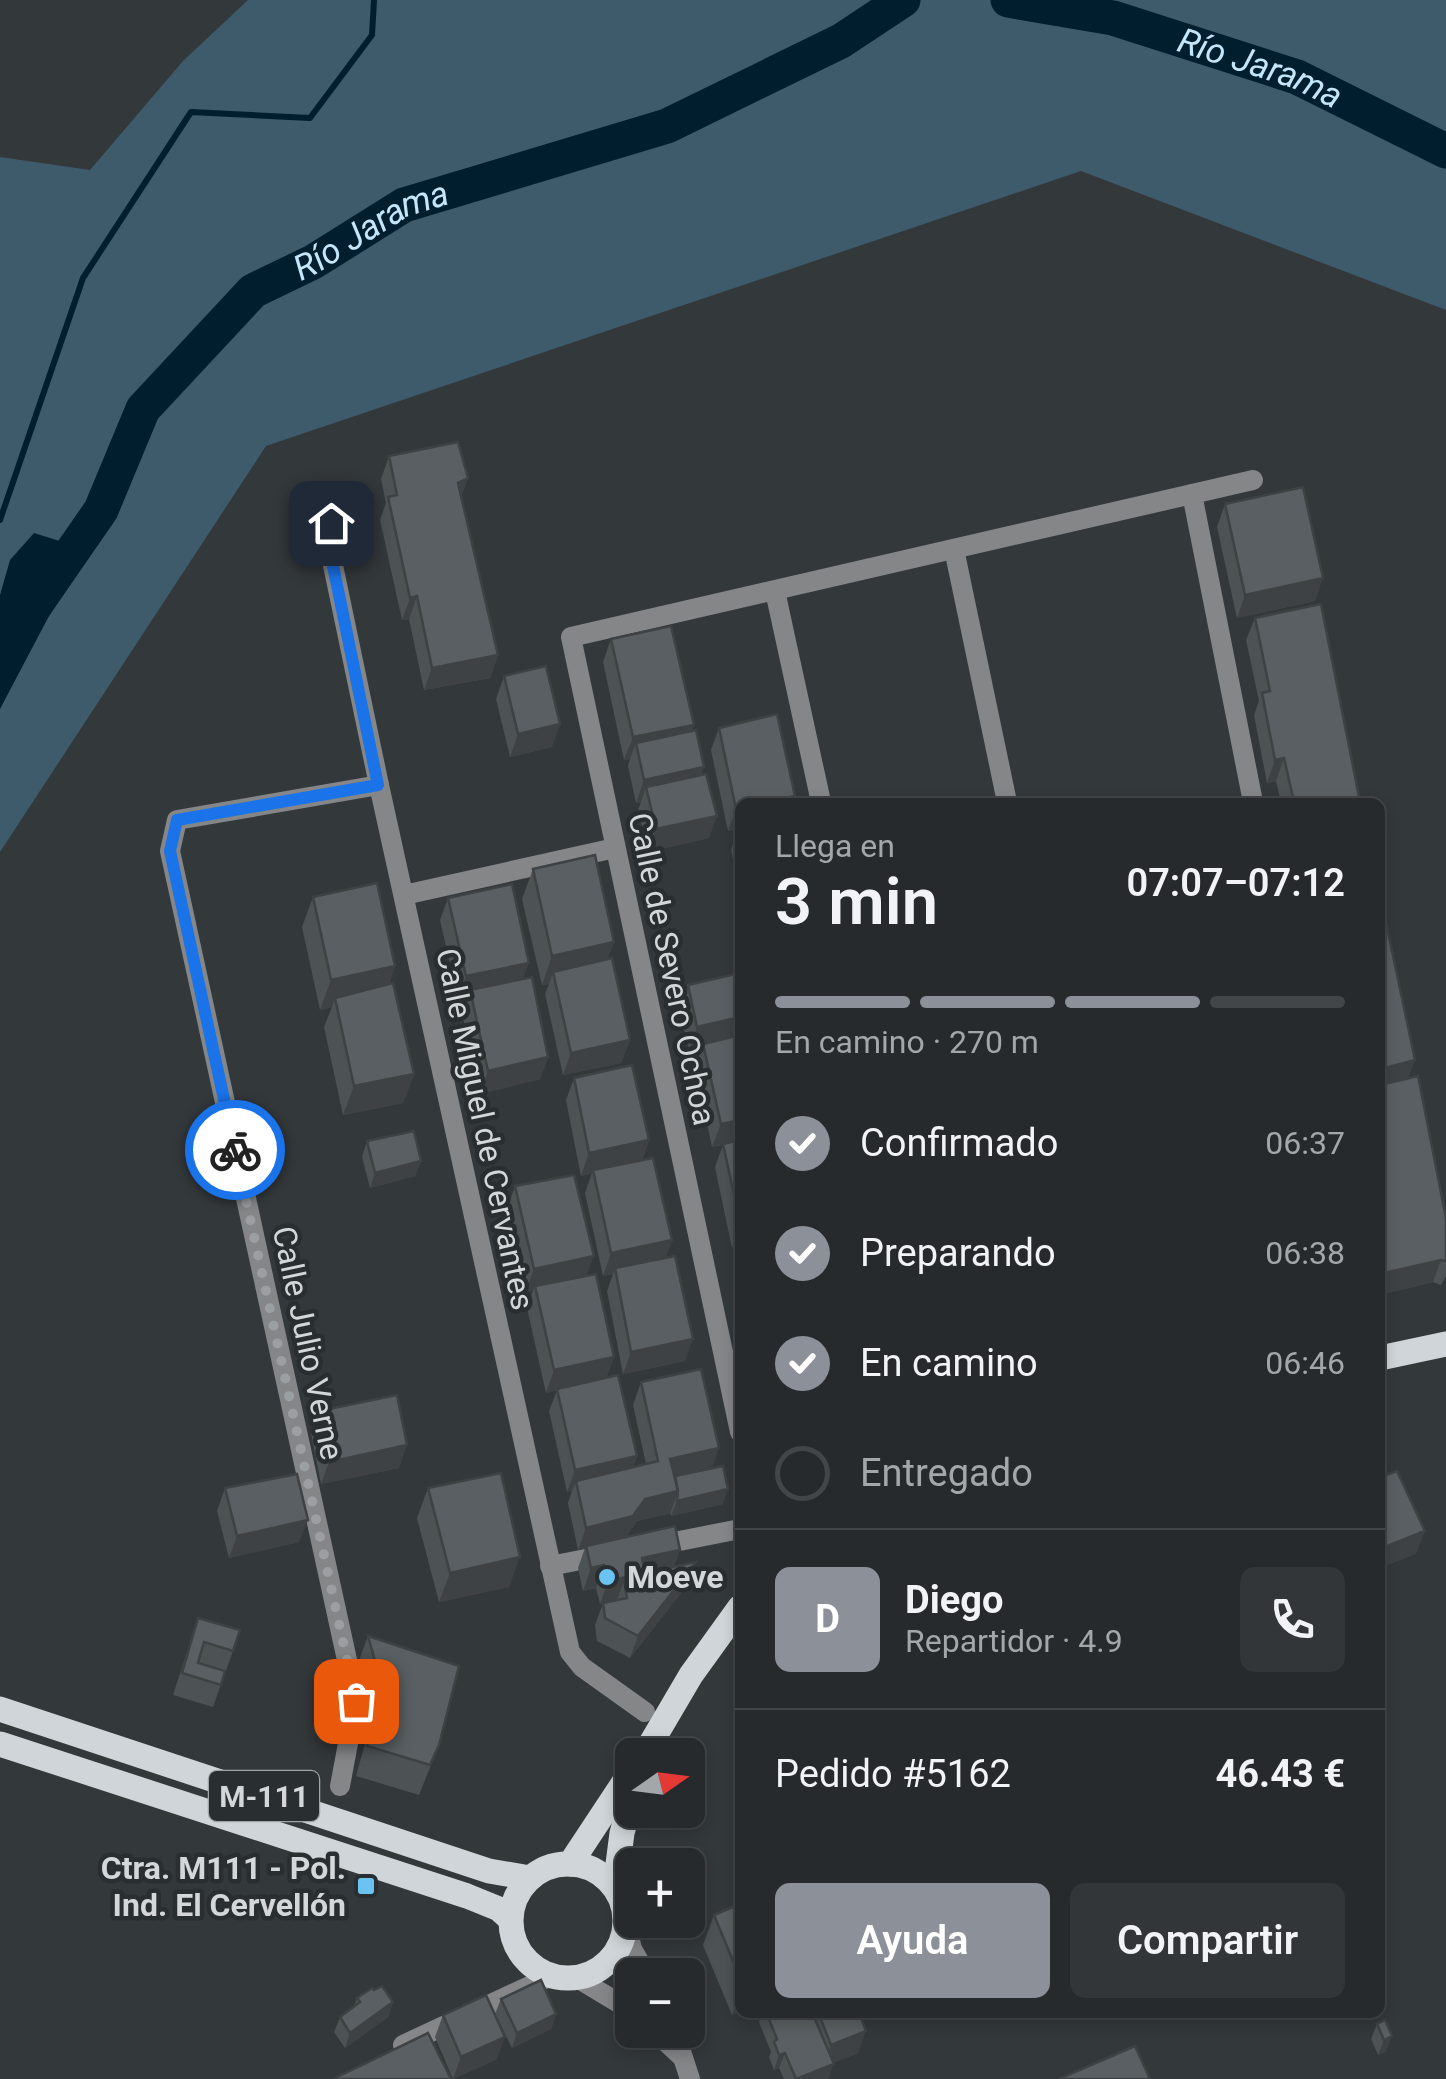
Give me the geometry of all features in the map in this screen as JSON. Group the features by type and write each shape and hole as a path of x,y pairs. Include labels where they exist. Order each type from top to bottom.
{"main road":[{"path":"1385,1357 1446,1344"},
{"path":"654,1738 735,1614"},
{"name":"M-111","path":"0,1708 489,1871 530,1878"},
{"name":"M-111","path":"0,1744 466,1896 499,1909 510,1919"},
{"path":"570,1864 615,1796"},
{"path":"614,1887 623,1828"},
{"path":"614,1887 599,1873 580,1865 543,1870 530,1878 516,1896 510,1919 522,1954 534,1968 551,1976 577,1978 594,1974 611,1961 623,1938"}],"street":[{"path":"820,798 774,590 1252,480"},
{"path":"1192,494 1252,798"},
{"name":"Calle Miguel de Cervantes","path":"331,523 330,551 378,785 570,1652 582,1667 645,1712"},
{"path":"954,549 1006,798"},
{"name":"Calle de Severo Ochoa","path":"735,1409 570,637 774,590"},
{"name":"Calle Julio Verne","path":"340,1786 356,1701 170,851 177,820 378,785"},
{"path":"404,895 615,848"},
{"path":"550,1566 735,1530"},
{"path":"378,2060 551,1976"},
{"path":"577,1978 615,2001"},
{"path":"673,2048 682,2056"},
{"path":"680,2048 690,2079"}],"shaded area":[{"path":"248,0 1446,0 1446,310 1081,171 266,446 0,852 0,157 90,170 183,61"},
{"path":"34,533 66,543 89,557 49,616 0,709 0,595 10,560"}],"building":[{"path":"458,442 468,478 458,483 498,655 432,668 417,596 410,598 388,497 397,495 389,456"},
{"path":"1303,487 1323,578 1245,595 1225,504"},
{"path":"1321,604 1359,798 1293,798 1284,758 1275,760 1262,693 1270,691 1255,618"},
{"path":"671,626 694,725 633,737 611,639"},
{"path":"546,666 560,724 518,734 504,676"},
{"path":"777,714 795,796 735,798 735,804 719,728"},
{"path":"696,730 704,767 644,780 636,743"},
{"path":"706,774 717,816 656,829 646,787"},
{"path":"595,855 614,942 552,956 533,869"},
{"path":"377,883 395,966 331,980 313,897"},
{"path":"512,884 529,963 466,976 448,898"},
{"path":"1385,918 1415,1060 1385,1068"},
{"path":"612,958 630,1040 571,1053 553,972"},
{"path":"735,974 735,1018 697,1027 688,985"},
{"path":"532,977 548,1057 488,1071 470,990"},
{"path":"393,983 414,1074 354,1086 335,998"},
{"path":"735,1036 735,1121 721,1124 703,1044"},
{"path":"632,1065 649,1140 589,1153 574,1078"},
{"path":"1418,1076 1446,1218 1446,1261 1385,1273 1385,1084"},
{"path":"414,1131 421,1161 375,1173 367,1141"},
{"path":"735,1141 735,1199 723,1144"},
{"path":"653,1158 672,1240 611,1253 593,1170"},
{"path":"574,1175 594,1256 534,1269 515,1186"},
{"path":"675,1256 693,1339 631,1352 615,1268"},
{"path":"596,1274 614,1357 554,1370 535,1286"},
{"path":"701,1369 719,1448 670,1459 678,1491 645,1499 633,1516 586,1528 576,1481 658,1461 641,1382"},
{"path":"618,1375 637,1456 575,1470 557,1389"},
{"path":"397,1395 407,1445 329,1462 319,1411"},
{"path":"723,1466 728,1489 677,1501 675,1476"},
{"path":"1397,1471 1425,1531 1385,1547 1385,1475"},
{"path":"501,1473 520,1557 450,1573 428,1488"},
{"path":"297,1474 308,1520 237,1536 225,1488"},
{"path":"675,1526 680,1550 642,1558 645,1573 608,1581 604,1565 591,1568 586,1546"},
{"path":"696,1562 638,1636 605,1618 603,1603 627,1598 624,1581"},
{"path":"198,1618 240,1630 233,1651 204,1642 198,1663 225,1671 221,1685 182,1673"},
{"path":"368,1636 459,1666 439,1745 430,1765 367,1746 383,1690"},
{"path":"735,1906 735,1966 714,1915"},
{"path":"541,1980 556,2014 517,2033 501,1999"},
{"path":"382,1986 393,2002 350,2033 340,2017 360,2002 357,1998"},
{"path":"486,1995 505,2037 461,2057 443,2015"},
{"path":"768,2018 815,2018 834,2064 796,2079 785,2053 779,2055 774,2042 777,2039"},
{"path":"820,2018 861,2018 866,2031 831,2045"},
{"path":"1385,2020 1392,2036 1384,2040 1377,2024"},
{"path":"428,2033 451,2079 333,2079"},
{"path":"1135,2046 1150,2079 1059,2079"}],"waterway":[{"path":"0,520 83,278 191,112 310,118 372,35 374,0"},
{"name":"Río Jarama","path":"0,660 101,510 143,409 253,291 313,262 404,205 667,126 841,41 903,0"},
{"name":"Río Jarama","path":"1008,0 1113,18 1297,77 1446,151"}],"way so far":[{"path":"235,1150 356,1701"}],"place":[{"name":"Moeve","path":"607,1577"},
{"name":"Ctra. M111 - Pol. Ind. El Cervellón","path":"366,1886"}],"route":[{"path":"235,1150 170,851 177,820 378,785 330,551 331,523"}]}
